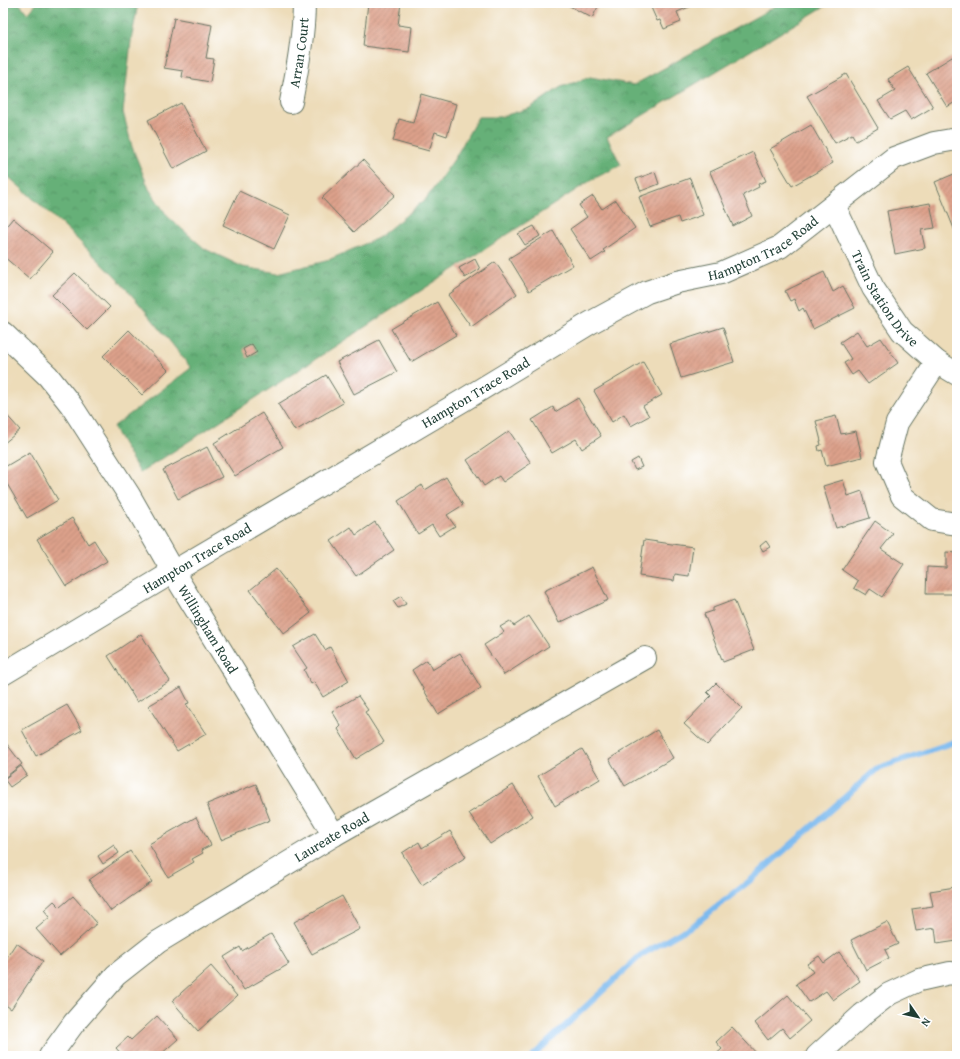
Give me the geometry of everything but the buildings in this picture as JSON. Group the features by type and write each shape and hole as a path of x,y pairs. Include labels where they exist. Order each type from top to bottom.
{"street":[{"name":"Arran Court","path":"291,102 297,73 304,3"},
{"name":"Hampton Trace Road","path":"3,674 172,572 462,401 590,323 647,292 677,282 721,273 780,247 894,158 934,142 957,139"},
{"name":"Train Station Drive","path":"834,205 873,288 902,330 937,362 957,374"},
{"name":"Willingham Road","path":"3,333 48,376 71,406 91,436 129,495 172,572 334,836"},
{"path":"937,362 897,423 887,461 902,496 932,520 957,524"},
{"name":"Laureate Road","path":"50,1056 74,1023 116,975 158,942 334,836 645,658"},
{"path":"817,1056 862,1015 889,994 919,980 950,973 957,974"}],"green space":[{"path":"3,3 19,3 28,14 37,3 138,3 131,41 123,112 132,147 149,189 168,217 205,249 243,267 278,273 326,261 378,238 426,199 455,158 478,117 500,117 530,108 561,87 590,77 634,85 781,3 830,3 607,137 621,165 593,179 140,473 113,427 191,368 119,281 62,225 3,172"}],"waterway":[{"path":"533,1056 641,955 695,924 752,879 878,768 957,741"}]}
